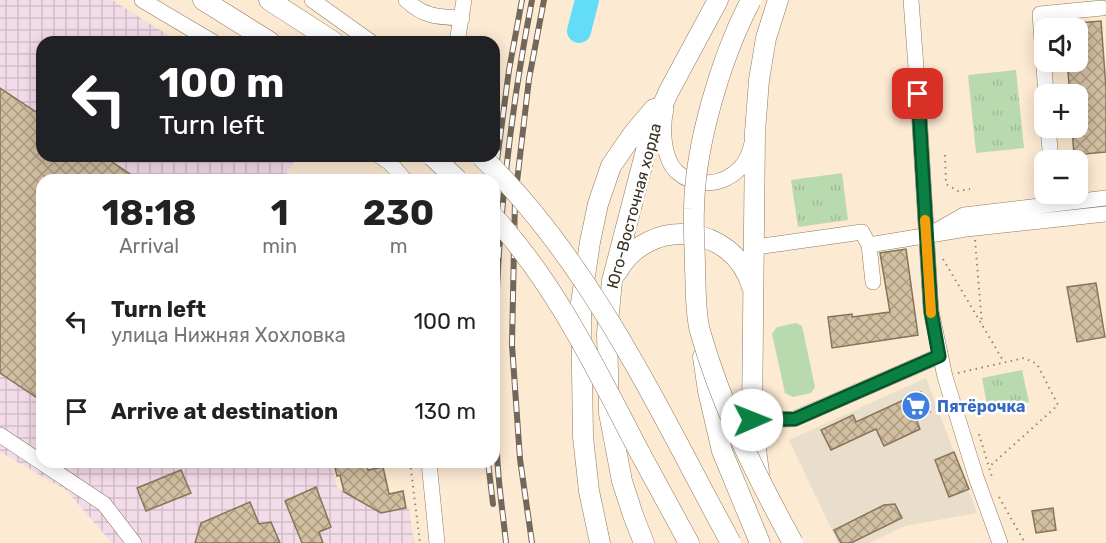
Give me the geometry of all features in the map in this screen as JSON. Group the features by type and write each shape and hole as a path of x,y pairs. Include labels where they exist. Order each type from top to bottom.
{"main road":[{"path":"203,0 260,36"},
{"path":"269,0 325,36"},
{"name":"Юго-Восточная хорда","path":"644,543 622,481 609,413 606,333 612,281 651,131 669,91 718,0"},
{"path":"751,0 742,16 719,78 702,141 694,207 699,329 708,390 722,451 760,543"},
{"path":"778,0 766,38 759,80 755,132 752,420 761,483 772,521 782,543"},
{"path":"600,543 583,437 581,303 590,242 598,204 611,166 633,134 669,91"},
{"path":"438,162 452,174"},
{"name":"Юго-Восточная хорда","path":"487,162 498,174"},
{"name":"Юго-Восточная хорда","path":"500,176 530,207 605,312 730,543"},
{"path":"500,225 543,279 577,332 689,543"},
{"path":"612,281 622,263 638,248 650,241 666,235 699,235 727,248 749,277 755,299"},
{"path":"699,329 742,445 793,543"}],"street":[{"path":"142,0 203,36"},
{"path":"312,0 362,36"},
{"path":"406,0 419,10 435,17 462,18"},
{"path":"457,36 464,0"},
{"path":"910,0 931,311 939,356 976,477 1000,543"},
{"path":"1045,84 1040,14 1102,8"},
{"path":"669,91 663,122 668,156 676,171 697,183 711,184 733,174 741,167 748,156 755,132"},
{"path":"389,162 400,174"},
{"path":"1088,198 1106,198"},
{"path":"926,237 964,215 1034,202"},
{"path":"869,245 966,230 1106,214"},
{"path":"763,246 862,232 869,245 873,282"},
{"path":"752,420 795,419 939,356"},
{"path":"0,435 36,459"},
{"path":"50,468 104,504 134,543"},
{"path":"430,468 437,543"}],"path":[{"path":"945,155 946,184 958,191 970,189"},
{"path":"975,235 982,326"},
{"path":"941,256 1004,362"},
{"path":"952,375 1024,357 1037,364 1058,405 976,477"},
{"path":"976,424 994,482"},
{"path":"411,468 420,543"},
{"path":"996,490 1025,543"}],"shaded area":[{"path":"0,0 112,0 169,36 36,36 36,162 294,162 286,174 36,174 36,468 333,468 337,487 381,512 409,507 414,543 112,543 66,490 0,452"},
{"path":"926,378 977,513 905,526 869,543 838,543 789,440"}],"green space":[{"path":"1016,70 1024,148 976,153 968,75"},
{"path":"842,173 848,220 798,227 791,180"},
{"path":"796,323 802,326 815,387 811,393 793,397 785,393 772,334 777,327"},
{"path":"1022,370 1029,402 988,410 982,378"}],"building":[{"path":"1101,21 1106,88 1106,152 1088,154 1088,150 1074,150 1073,138 1088,138 1088,84 1069,84 1068,72 1088,72 1088,22"},
{"path":"0,88 36,112 36,162 112,162 130,174 36,174 36,397 0,373"},
{"path":"906,249 918,335 832,348 828,317 852,314 852,317 890,312 880,253"},
{"path":"1096,283 1105,337 1077,342 1067,287"},
{"path":"921,392 930,412 916,419 920,429 884,446 876,429 831,450 821,430 853,415 856,422"},
{"path":"954,452 969,489 949,497 935,460"},
{"path":"335,468 368,468 368,470 383,468 389,494 403,491 406,508 381,513 344,492 340,475 337,476"},
{"path":"181,470 191,493 146,511 137,488"},
{"path":"316,487 331,527 319,532 323,543 302,543 285,501"},
{"path":"250,502 259,524 271,522 280,543 195,543 201,523"},
{"path":"895,504 902,518 851,543 841,543 834,530 884,505"},
{"path":"1053,508 1056,530 1036,533 1032,511"}],"waterway":[{"path":"579,31 587,0"}],"railway":[{"path":"500,138 509,70 522,0"},
{"path":"500,239 513,112 532,0"},
{"path":"532,543 520,459 512,345 515,199 529,79 544,0"},
{"path":"495,174 497,162"},
{"path":"489,468 493,504"},
{"path":"498,468 506,543"}],"slow traffic":[{"path":"925,220 931,313"}],"place":[{"name":"Пятёрочка","path":"916,406"}],"route":[{"path":"752,420 795,419 939,356 931,311 918,94"}]}
